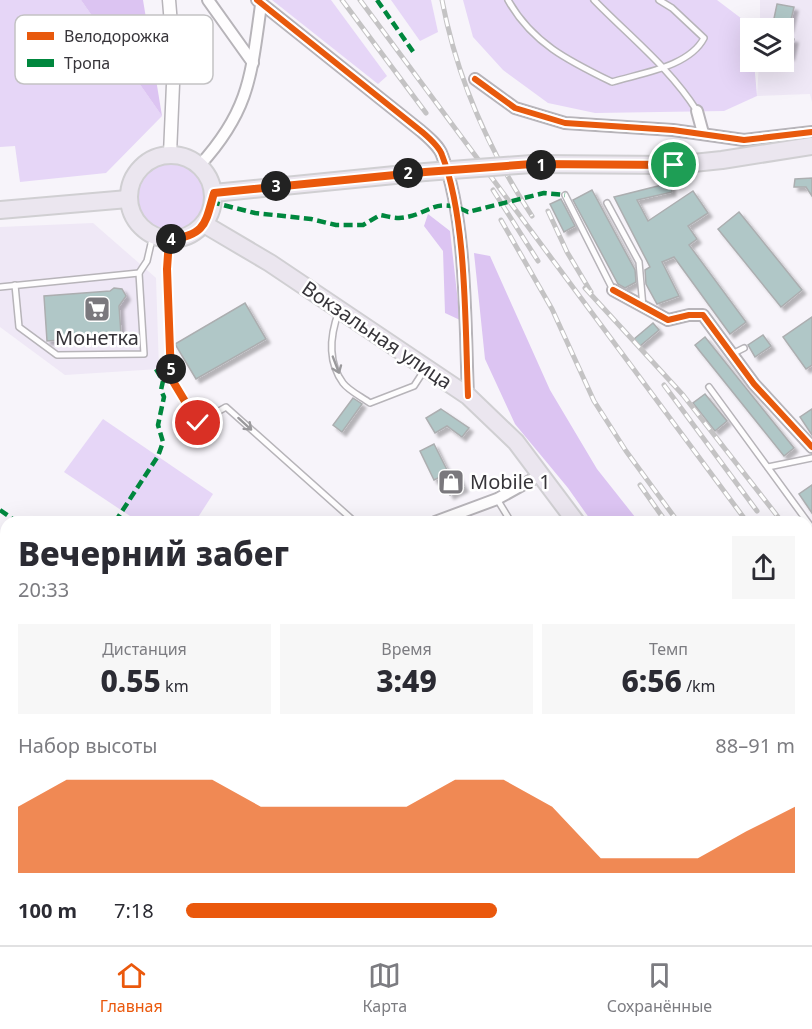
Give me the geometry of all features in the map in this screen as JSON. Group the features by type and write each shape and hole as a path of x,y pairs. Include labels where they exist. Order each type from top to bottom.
{"main road":[{"path":"214,193 532,164 674,165 812,146"},
{"path":"170,154 183,155 200,165 211,181 214,193 210,214 204,224 183,238 161,237 133,217 128,199 133,177 149,160 170,154"},
{"path":"0,210 128,199"},
{"name":"Вокзальная улица","path":"204,224 270,263 468,396 516,442 572,516"}],"street":[{"path":"169,0 170,15"},
{"path":"208,0 253,63"},
{"path":"200,165 223,139 235,120 253,63 259,2"},
{"path":"259,2 413,124 442,152 454,205 461,267 468,396"},
{"path":"475,79 514,108 565,123 704,133 744,140 812,132"},
{"path":"170,154 173,84"},
{"path":"697,111 704,133"},
{"path":"613,290 668,320 689,315 704,315 754,384 810,441"},
{"path":"451,516 497,499 542,474"}],"lane":[{"path":"508,0 538,40 561,57 612,82 664,67 699,49 704,38 672,8 659,0"},
{"path":"594,0 664,67 683,89 697,111"},
{"path":"565,195 613,290"},
{"path":"607,203 639,262 643,308"},
{"path":"15,285 19,327 57,355 144,354 139,273 161,237"},
{"path":"161,237 167,269 171,378 198,423 226,407 348,516"},
{"path":"0,287 139,273"},
{"path":"340,309 331,333 333,358 344,384 370,403 414,386 426,366"},
{"path":"732,354 744,348"},
{"path":"709,387 803,516"},
{"path":"768,467 812,458"},
{"path":"497,499 507,516"}],"shaded area":[{"path":"0,0 81,0 91,15 15,15 15,84 140,84 162,116 106,173 20,182 15,146 0,147"},
{"path":"81,0 143,0 145,15 91,15"},
{"path":"272,0 331,0 387,76 378,84"},
{"path":"391,0 431,0 438,32 420,41"},
{"path":"463,0 717,0 741,18 740,72 755,72 757,96 724,111 595,113 548,103 503,70 473,37"},
{"path":"760,0 812,0 812,102 810,94 757,96 758,72 794,72 794,18 760,18"},
{"path":"140,84 157,84 162,116"},
{"path":"164,162 178,162 191,168 200,177 206,190 204,210 196,222 178,232 164,232 151,226 142,217 136,204 136,190 142,177 151,168"},
{"path":"428,214 450,231 460,320 445,313 443,251 424,226"},
{"path":"93,223 156,278 159,369 65,375 0,327 0,227"},
{"path":"474,253 490,256 550,390 597,469 634,516 588,516 568,488 515,424 485,359"},
{"path":"103,419 213,494 199,516 130,516 64,472"}],"building":[{"path":"777,4 794,7 791,18 774,18"},
{"path":"812,178 812,196 806,187 794,187 795,179"},
{"path":"670,183 672,192 637,200 648,221 693,191 708,213 688,226 697,239 689,245 746,322 730,334 674,257 662,262 679,296 657,304 646,284 645,270 650,267 614,197"},
{"path":"592,190 635,270 636,282 625,288 618,284 573,200"},
{"path":"561,199 575,226 564,232 550,204"},
{"path":"739,212 802,290 781,307 718,229"},
{"path":"114,288 122,289 126,296 119,306 121,335 47,341 44,296 110,291"},
{"path":"245,303 266,339 196,379 175,344"},
{"path":"812,317 812,365 806,369 783,337"},
{"path":"653,323 659,330 640,346 634,339"},
{"path":"763,335 771,346 755,357 748,345"},
{"path":"705,337 794,448 784,456 695,345"},
{"path":"705,394 727,421 715,431 693,403"},
{"path":"353,398 362,404 342,432 333,425"},
{"path":"441,409 469,428 462,437 447,426 435,433 426,418"},
{"path":"812,409 812,435 800,417"},
{"path":"434,444 450,476 456,472 464,488 450,495 440,477 434,480 420,451"},
{"path":"812,485 812,513 799,494"}],"railway":[{"path":"342,0 426,113"},
{"path":"360,0 743,516"},
{"path":"442,0 456,58 476,112 501,165 532,216"},
{"path":"493,190 538,261"},
{"path":"548,211 567,252 591,292"},
{"path":"501,220 552,309 594,401 626,451 674,516"},
{"path":"585,288 683,395 777,516"},
{"path":"664,385 757,511"},
{"path":"640,485 662,516"}],"marked path":[{"path":"377,0 414,53"},
{"path":"211,202 255,213 311,219 336,225 363,225 380,215 397,218 418,214 439,206 447,205 468,212 544,193 565,195"},
{"path":"119,516 158,456 163,442 158,425 164,397 161,390 163,381 156,369"},
{"path":"0,510 8,516"}],"cycle path":[{"path":"257,0 421,131 441,152 450,181 460,241 468,396"},
{"path":"475,79 515,108 565,123 673,130 744,140 812,132"},
{"path":"613,290 668,320 689,315 703,315 754,384 812,447"}],"place":[{"name":"Монетка","path":"97,309"},
{"name":"Mobile 1","path":"451,482"}],"route":[{"path":"198,423 171,378 167,269 169,240 183,238 204,224 210,214 214,193 532,164 674,165"}]}
